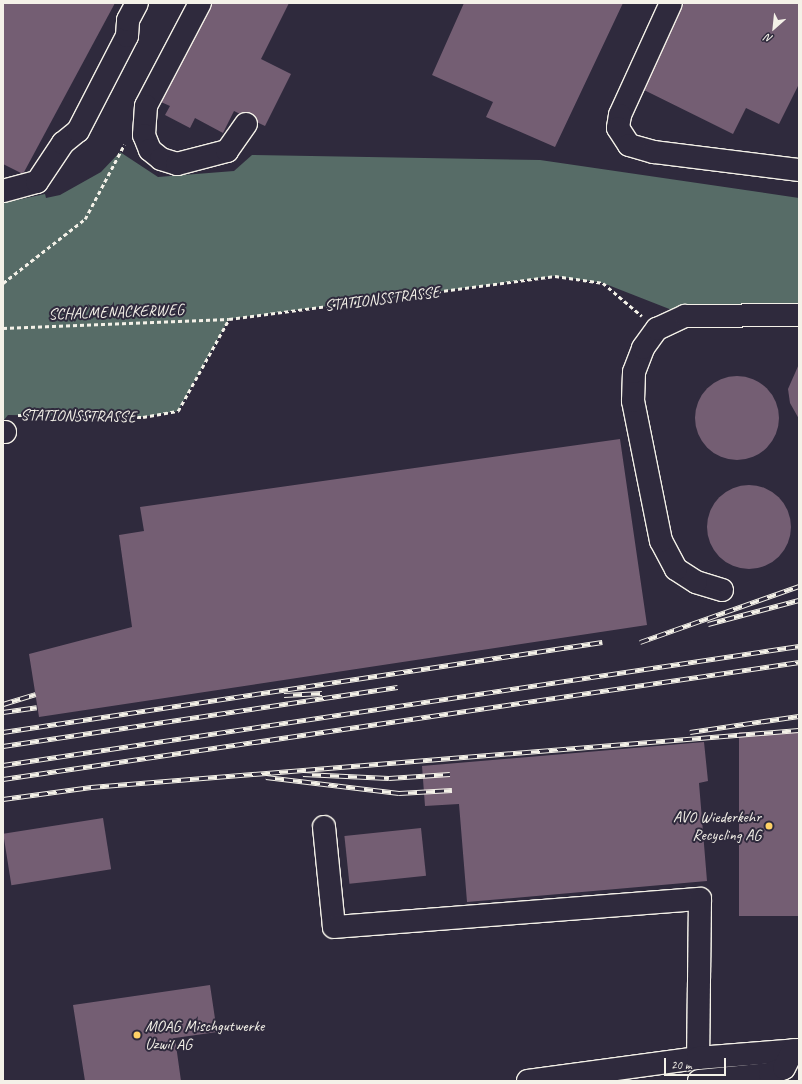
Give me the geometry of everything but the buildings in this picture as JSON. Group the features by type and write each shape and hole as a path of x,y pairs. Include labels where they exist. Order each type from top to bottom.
{"street":[{"path":"3,191 37,182 63,143 78,131 127,36 128,20 137,3"},
{"path":"200,3 146,106 144,135 150,150 161,159 177,164 227,151 246,124"},
{"path":"670,3 638,70 620,115 618,128 629,145 675,154 799,170"},
{"path":"722,590 696,582 676,569 661,541 634,401 634,372 643,348 657,329 685,316 799,316"},
{"path":"324,827 334,927 700,899 698,1058"},
{"path":"528,1081 698,1058 796,1050"},
{"path":"699,1081 770,1074 784,1068 796,1050"}],"path":[{"path":"3,284 85,218 120,152"},
{"name":"STATIONSSTRASSE","path":"8,426 143,417 178,411 229,319 555,276 602,283 657,329"},
{"name":"SCHALMENACKERWEG","path":"3,328 229,319"}],"green space":[{"path":"120,152 158,177 234,171 252,155 540,160 799,198 799,312 677,312 603,283 555,276 229,319 178,411 143,417 8,415 3,421 3,203 45,194 46,198 60,195 101,172"}],"railway":[{"path":"640,642 799,586"},
{"path":"708,624 799,600"},
{"path":"3,732 602,642"},
{"path":"3,765 799,646"},
{"path":"3,779 799,662"},
{"path":"3,746 398,687"},
{"path":"284,695 322,693"},
{"path":"3,704 35,694"},
{"path":"3,712 37,707"},
{"path":"690,732 799,716"},
{"path":"3,799 91,787 799,730"},
{"path":"303,774 389,778 450,774"},
{"path":"266,777 399,793 452,790"}],"place":[{"name":"AVO Wiederkehr Recycling AG","path":"769,826"},
{"name":"MOAG Mischgutwerke Uzwil AG","path":"137,1035"}]}
